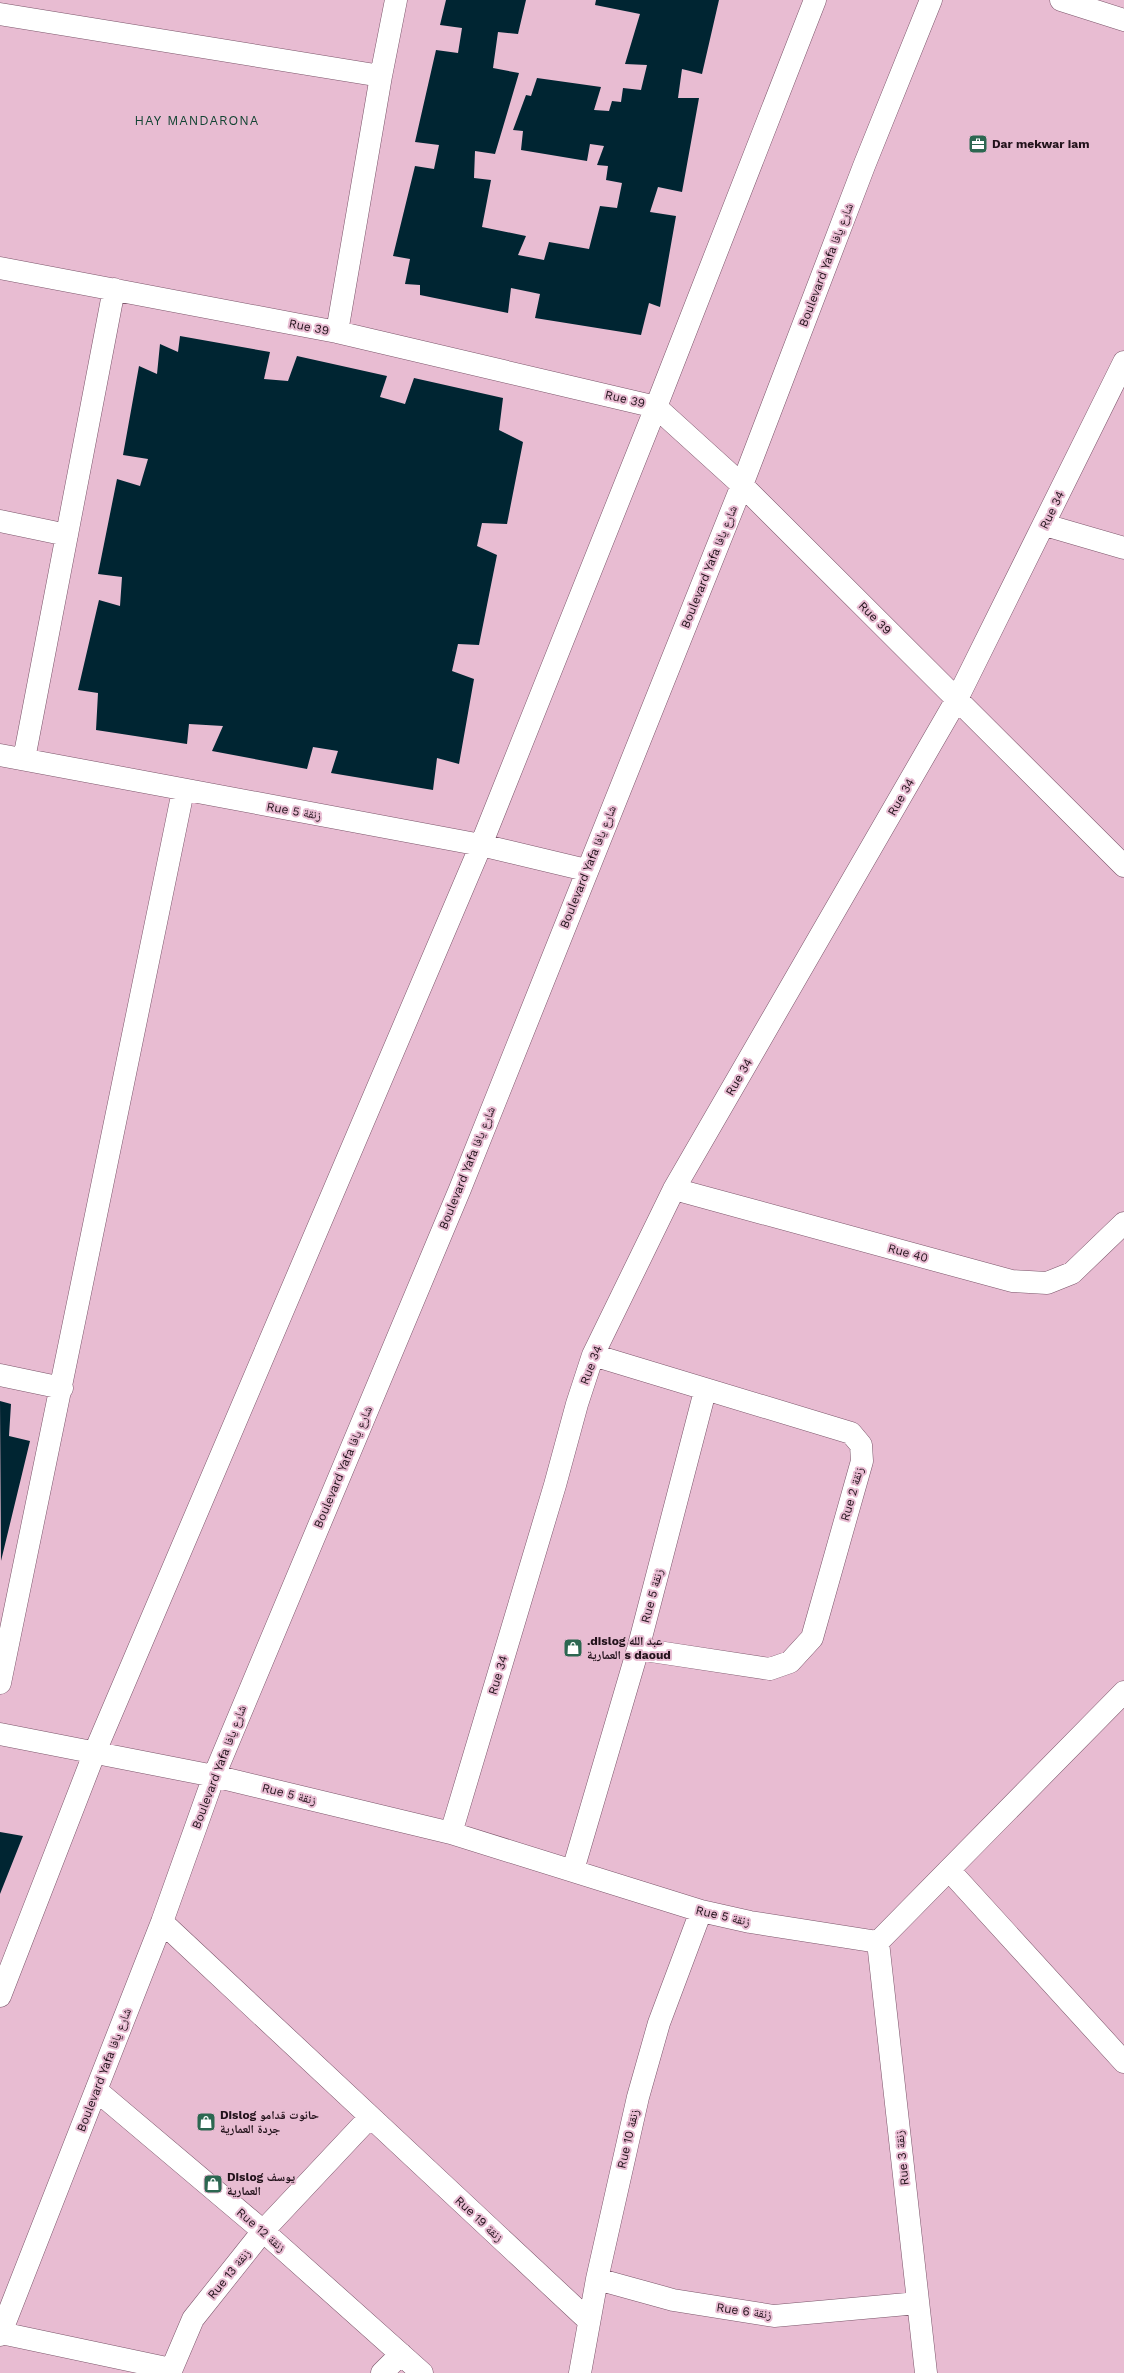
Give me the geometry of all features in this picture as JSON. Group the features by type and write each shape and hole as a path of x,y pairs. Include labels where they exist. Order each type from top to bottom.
{"street":[{"path":"337,332 381,76 396,0"},
{"path":"0,1996 94,1754 481,845 656,407 815,0"},
{"name":"Boulevard Yafa شارع يافا","path":"0,2334 162,1922 214,1776 460,1188 586,870 742,485 861,174 931,0"},
{"path":"1061,0 1124,20"},
{"path":"0,14 381,76"},
{"name":"Rue 39","path":"0,268 337,332 656,407 742,485 1124,866"},
{"path":"24,759 114,289"},
{"name":"Rue 34","path":"451,1833 553,1492 577,1404 593,1355 674,1189 957,699 1045,525 1124,362"},
{"path":"0,520 67,535"},
{"path":"1045,525 1124,548"},
{"name":"Rue 5 زنقة","path":"0,755 183,791 481,845 586,870"},
{"path":"0,1683 62,1388 183,791"},
{"name":"Rue 40","path":"674,1189 1012,1281 1047,1283 1072,1273 1124,1223"},
{"name":"Rue 2 زنقة","path":"593,1355 851,1433 861,1445 862,1460 812,1638 790,1662 770,1668 638,1648"},
{"path":"0,1375 62,1388"},
{"name":"Rue 5 زنقة","path":"573,1870 638,1648 705,1390"},
{"path":"878,1942 1124,1692"},
{"name":"Rue 5 زنقة","path":"0,1734 94,1754 214,1776 451,1833 701,1911 750,1922 878,1942"},
{"path":"949,1870 1124,2062"},
{"name":"Rue 10 زنقة","path":"580,2373 588,2320 638,2097 659,2023 701,1911"},
{"name":"Rue 19 زنقة","path":"162,1922 588,2320"},
{"name":"Rue 3 زنقة","path":"878,1942 926,2373"},
{"name":"Rue 12 زنقة","path":"96,2090 263,2232 422,2373"},
{"name":"Rue 13 زنقة","path":"171,2371 193,2318 263,2232 370,2117"},
{"name":"Rue 6 زنقة","path":"597,2279 673,2300 774,2316 918,2303"},
{"path":"0,2334 171,2371"},
{"path":"382,2373 401,2354"}],"building":[{"path":"446,0 526,0 518,34 498,32 493,68 519,73 495,154 475,151 474,178 491,180 482,227 526,236 518,255 544,260 549,242 589,249 600,206 617,208 622,183 606,180 608,166 597,165 604,146 590,144 587,161 521,150 523,131 513,130 526,95 531,96 537,78 601,87 594,110 609,111 612,101 621,102 623,88 641,90 647,65 625,64 640,14 595,5 596,0 719,0 702,74 682,69 678,98 699,98 682,192 658,187 650,212 676,216 660,307 649,303 641,335 535,318 540,294 511,288 508,313 420,295 420,285 405,284 410,259 393,256 415,166 434,169 439,145 415,142 436,50 458,53 462,28 440,25"},
{"path":"180,336 270,352 264,379 288,381 297,356 387,376 380,397 405,404 414,378 503,398 499,430 523,442 507,524 482,523 477,546 497,555 479,645 458,644 452,671 474,679 459,764 437,758 433,790 331,773 338,751 313,747 307,769 212,751 223,726 189,724 187,744 96,730 98,693 78,690 99,600 120,606 122,577 98,574 117,479 140,486 148,459 123,455 139,366 157,374 160,344 178,352"},
{"path":"0,1401 11,1404 9,1436 30,1441 1,1561"},
{"path":"0,1832 23,1836 0,1894"}],"place":[{"name":"Dar mekwar iam","path":"978,144"},
{"name":".dislog عبد الله العمارية s daoud","path":"573,1648"},
{"name":"Dislog حانوت قدامو جردة العمارية","path":"206,2122"},
{"name":"Dislog يوسف العمارية","path":"213,2184"}],"district":[{"name":"HAY MANDARONA","path":"197,120"}]}
